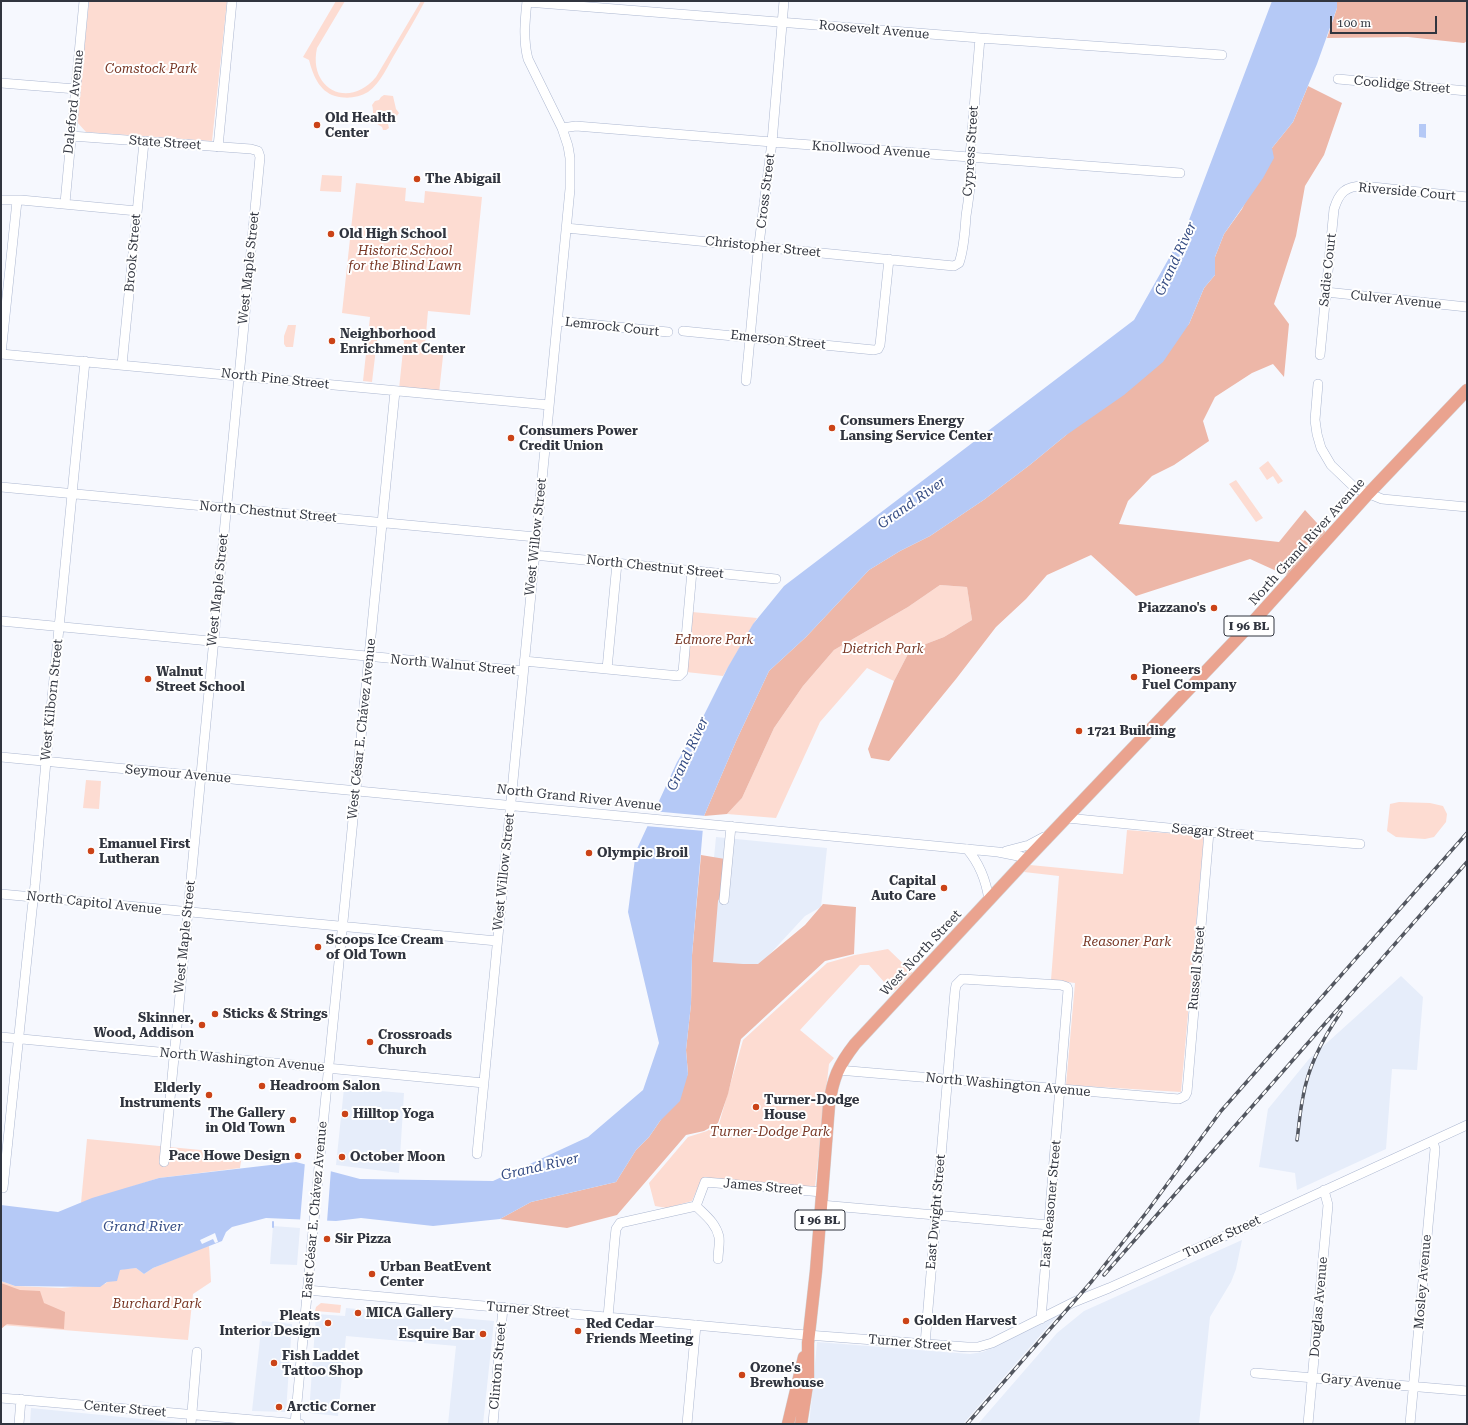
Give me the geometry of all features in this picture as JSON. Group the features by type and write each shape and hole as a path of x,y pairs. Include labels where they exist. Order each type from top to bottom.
{"main road":[{"name":"North Grand River Avenue","path":"1028,858 1250,625 1368,494 1467,390"},
{"name":"West North Street","path":"838,1070 842,1060 855,1044 1028,858"},
{"name":"I 96 BL","path":"801,1424 808,1379 809,1339 830,1105 832,1086 838,1070"},
{"name":"I 96 BL","path":"788,1424 809,1339"}],"street":[{"name":"Daleford Avenue","path":"64,204 84,1"},
{"path":"218,147 232,1"},
{"name":"Roosevelt Avenue","path":"527,1 980,38 1222,55"},
{"name":"West Willow Street","path":"477,1154 570,189 570,158 568,146 562,128 528,59 525,43 527,1"},
{"name":"Cross Street","path":"746,381 759,247 772,142 784,1"},
{"name":"Cypress Street","path":"959,263 964,236 971,170 970,157 980,38"},
{"name":"Coolidge Street","path":"1338,79 1467,91"},
{"path":"1,83 76,89"},
{"name":"Knollwood Avenue","path":"562,128 576,126 1180,173"},
{"name":"State Street","path":"71,136 251,149 258,151"},
{"name":"Brook Street","path":"122,365 144,142"},
{"name":"West Maple Street","path":"164,1162 260,157 258,151"},
{"name":"Riverside Court","path":"1347,189 1356,186 1363,186 1467,197"},
{"name":"Sadie Court","path":"1320,355 1334,209 1340,194 1347,189"},
{"path":"1,200 137,211"},
{"path":"1,354 17,201"},
{"name":"Christopher Street","path":"566,228 954,266 959,263"},
{"name":"Emerson Street","path":"684,331 874,350 878,349 880,345 889,259"},
{"name":"Culver Avenue","path":"1326,292 1467,307"},
{"name":"Lemrock Court","path":"557,321 668,332"},
{"name":"North Pine Street","path":"1,354 549,405"},
{"name":"West Kilborn Street","path":"3,1188 19,1039 85,361"},
{"path":"1318,384 1315,420 1321,448 1331,465 1355,488 1382,499 1467,507"},
{"name":"West César E. Chávez Avenue","path":"329,1068 395,391"},
{"name":"North Chestnut Street","path":"1,487 536,537"},
{"name":"North Chestnut Street","path":"534,555 776,579"},
{"path":"607,669 617,564"},
{"name":"North Walnut Street","path":"524,661 679,676 683,672 692,571"},
{"name":"North Walnut Street","path":"1,621 523,672"},
{"name":"Seymour Avenue","path":"1,757 356,790"},
{"name":"North Grand River Avenue","path":"356,790 998,852 1028,858"},
{"name":"Seagar Street","path":"1067,818 1209,832 1360,844"},
{"path":"724,900 726,826"},
{"name":"Russell Street","path":"1179,1099 1185,1096 1187,1092 1209,832"},
{"path":"998,852 1029,845 1051,834"},
{"path":"966,849 977,860 987,888 989,900"},
{"name":"North Capitol Avenue","path":"1,894 497,941"},
{"name":"East Dwight Street","path":"925,1344 955,991 959,981 967,978 1061,985 1067,988"},
{"name":"East Reasoner Street","path":"1041,1319 1068,993 1067,988"},
{"name":"North Washington Avenue","path":"1,1037 484,1083"},
{"name":"East César E. Chávez Avenue","path":"295,1424 329,1068"},
{"name":"North Washington Avenue","path":"838,1070 1179,1099"},
{"name":"Turner Street","path":"307,1290 696,1325 809,1339 978,1347 992,1343 1074,1302 1109,1288 1467,1125"},
{"name":"Mosley Avenue","path":"1410,1424 1435,1150 1433,1141"},
{"name":"James Street","path":"696,1206 704,1182 822,1192"},
{"name":"Douglas Avenue","path":"1308,1424 1328,1205 1324,1190"},
{"path":"821,1205 1049,1225"},
{"path":"608,1317 616,1229 620,1223 696,1206 710,1219 719,1237 718,1259"},
{"name":"Clinton Street","path":"493,1424 503,1307"},
{"path":"686,1424 696,1325"},
{"path":"191,1419 197,1352"},
{"name":"Gary Avenue","path":"1256,1373 1467,1391"},
{"name":"Center Street","path":"1,1398 22,1399 191,1419 301,1424"},
{"path":"19,1424 22,1399"}],"shaded area":[{"path":"1337,1 1467,1 1467,41 1464,43 1408,37 1327,38 1337,8"},
{"path":"1308,86 1342,103 1324,155 1305,186 1296,236 1274,304 1289,324 1284,377 1273,364 1252,373 1215,397 1203,421 1209,441 1174,465 1152,476 1128,501 1119,524 1279,542 1305,510 1330,537 1296,576 1283,574 1250,559 1136,596 1091,555 1047,575 1026,599 996,627 889,761 871,758 868,749 894,681 910,650 944,637 972,620 967,587 940,585 908,607 834,650 803,686 774,728 742,798 727,814 704,816 737,739 769,671 806,637 869,570 900,551 930,536 985,499 1031,464 1065,436 1189,324 1204,288 1215,275 1215,257 1224,234 1242,209 1272,148 1293,122"},
{"path":"716,837 827,848 821,907 805,916 758,967 704,962"},
{"path":"701,855 725,859 721,895 718,901 713,962 758,964 805,925 823,904 856,907 854,954 825,961 741,1039 728,1094 718,1123 704,1131 686,1135 617,1215 567,1228 500,1219 531,1202 616,1182 636,1150 649,1137 660,1121 688,1074 686,1050 691,1004 692,955"},
{"path":"1401,976 1423,997 1417,1070 1392,1069 1386,1149 1297,1190 1295,1173 1259,1167 1268,1109 1309,1059"},
{"path":"344,1088 404,1093 399,1173 336,1165"},
{"path":"273,1226 300,1228 297,1265 270,1264"},
{"path":"1242,1240 1236,1269 1231,1282 1210,1317 1199,1424 978,1424 1057,1333 1084,1311"},
{"path":"1,1283 20,1290 40,1291 44,1303 65,1312 64,1329 7,1324 1,1329"},
{"path":"346,1308 494,1321 483,1424 448,1424 456,1346 346,1336 338,1416 309,1413 316,1314 345,1316"},
{"path":"1058,1315 963,1424 809,1424 817,1342 970,1354 983,1352"},
{"path":"262,1321 292,1324 286,1412 252,1411"},
{"path":"31,1408 182,1423 182,1424 30,1424"}],"green space":[{"name":"Comstock Park","path":"89,1 227,1 212,141 86,132 77,122"},
{"path":"336,1 345,1 317,48 316,62 319,74 325,84 333,90 343,93 354,92 365,87 376,77 421,1 425,1 377,84 368,92 356,97 339,97 329,94 315,77 309,60 303,57"},
{"path":"384,95 393,96 396,109 399,113 388,124 389,128 386,130 383,130 382,127 374,122 372,105"},
{"path":"322,175 342,176 341,192 320,191"},
{"name":"Historic School for the Blind Lawn","path":"356,183 406,188 405,201 424,203 425,191 482,197 470,315 428,311 425,345 444,347 439,393 399,389 404,341 396,333 384,333 377,340 372,382 363,381 370,317 342,313"},
{"path":"288,325 296,325 293,347 286,347 284,344 284,336"},
{"path":"1268,461 1283,481 1278,484 1273,476 1267,480 1259,468"},
{"path":"1236,480 1263,518 1256,522 1229,484"},
{"name":"Dietrich Park","path":"940,585 967,587 972,620 944,637 910,650 894,681 867,668 820,722 776,818 727,814 742,798 774,728 803,686 834,650 908,607"},
{"name":"Edmore Park","path":"692,612 757,618 723,676 686,672"},
{"path":"86,780 101,781 99,809 83,808"},
{"path":"1399,802 1430,803 1443,806 1447,814 1446,822 1434,837 1425,839 1396,837 1387,831 1390,804"},
{"name":"Reasoner Park","path":"1127,830 1204,836 1181,1092 1066,1085 1075,983 1051,980 1059,876 1024,872 1030,865 1123,874"},
{"name":"Turner-Dodge Park","path":"888,949 913,973 893,992 869,965 860,965 800,1030 834,1058 829,1064 815,1187 702,1178 692,1201 667,1208 655,1206 649,1183 688,1137 707,1131 719,1124 743,1040 827,963 855,955"},
{"path":"87,1139 242,1154 240,1168 159,1178 81,1203"},
{"name":"Burchard Park","path":"209,1245 211,1282 193,1294 188,1340 1,1325 1,1281 15,1286 62,1288 105,1284 119,1270 136,1268 144,1274 153,1268"},
{"path":"321,1303 341,1305 340,1313 315,1311 316,1307"}],"water":[{"name":"Grand River","path":"1272,1 1337,1 1337,8 1317,64 1293,122 1272,148 1274,158 1263,178 1224,234 1215,257 1215,275 1204,288 1189,324 1163,362 1124,395 1065,436 985,499 930,536 900,551 869,570 806,637 769,671 737,739 704,816 692,955 691,1004 686,1050 688,1074 680,1101 660,1121 649,1137 636,1150 616,1182 531,1202 500,1219 433,1226 361,1218 336,1221 266,1218 232,1227 226,1232 222,1241 153,1268 144,1274 136,1268 120,1270 117,1281 107,1282 100,1287 15,1286 1,1281 1,1205 58,1212 92,1198 159,1178 296,1162 360,1179 493,1181 588,1137 643,1090 659,1043 628,912 636,851 677,762 700,723 728,667 753,624 784,586 1134,320 1186,228"},
{"path":"1419,124 1426,124 1426,138 1419,137"}],"pier":[{"path":"652,811 706,816 705,831 645,826"},
{"path":"305,1162 331,1169 327,1222 300,1221"},
{"path":"215,1233 218,1242 215,1243 213,1239 202,1244 200,1240"}],"waterway":[{"path":"273,1222 273,1227"}],"railway":[{"path":"967,1424 1092,1281 1146,1213 1221,1111 1467,833"},
{"path":"1104,1275 1467,862"},
{"path":"1297,1140 1305,1086 1312,1063 1322,1042 1341,1012"}],"place":[{"name":"Old Health Center","path":"317,125"},
{"name":"The Abigail","path":"417,179"},
{"name":"Old High School","path":"331,234"},
{"name":"Neighborhood Enrichment Center","path":"332,341"},
{"name":"Consumers Energy Lansing Service Center","path":"832,428"},
{"name":"Consumers Power Credit Union","path":"511,438"},
{"name":"Piazzano's","path":"1214,608"},
{"name":"Pioneers Fuel Company","path":"1134,677"},
{"name":"Walnut Street School","path":"148,679"},
{"name":"1721 Building","path":"1079,731"},
{"name":"Emanuel First Lutheran","path":"91,851"},
{"name":"Olympic Broil","path":"589,853"},
{"name":"Capital Auto Care","path":"944,888"},
{"name":"Scoops Ice Cream of Old Town","path":"318,947"},
{"name":"Sticks & Strings","path":"215,1014"},
{"name":"Skinner, Wood, Addison","path":"202,1025"},
{"name":"Crossroads Church","path":"370,1042"},
{"name":"Headroom Salon","path":"262,1086"},
{"name":"Elderly Instruments","path":"209,1095"},
{"name":"Turner-Dodge House","path":"756,1107"},
{"name":"Hilltop Yoga","path":"345,1114"},
{"name":"The Gallery in Old Town","path":"293,1120"},
{"name":"Pace Howe Design","path":"298,1156"},
{"name":"October Moon","path":"342,1157"},
{"name":"Sir Pizza","path":"327,1239"},
{"name":"Urban BeatEvent Center","path":"372,1274"},
{"name":"MICA Gallery","path":"358,1313"},
{"name":"Golden Harvest","path":"906,1321"},
{"name":"Pleats Interior Design","path":"328,1323"},
{"name":"Red Cedar Friends Meeting","path":"578,1331"},
{"name":"Esquire Bar","path":"483,1334"},
{"name":"Fish Laddet Tattoo Shop","path":"274,1363"},
{"name":"Ozone's Brewhouse","path":"742,1375"},
{"name":"Arctic Corner","path":"279,1407"}]}
